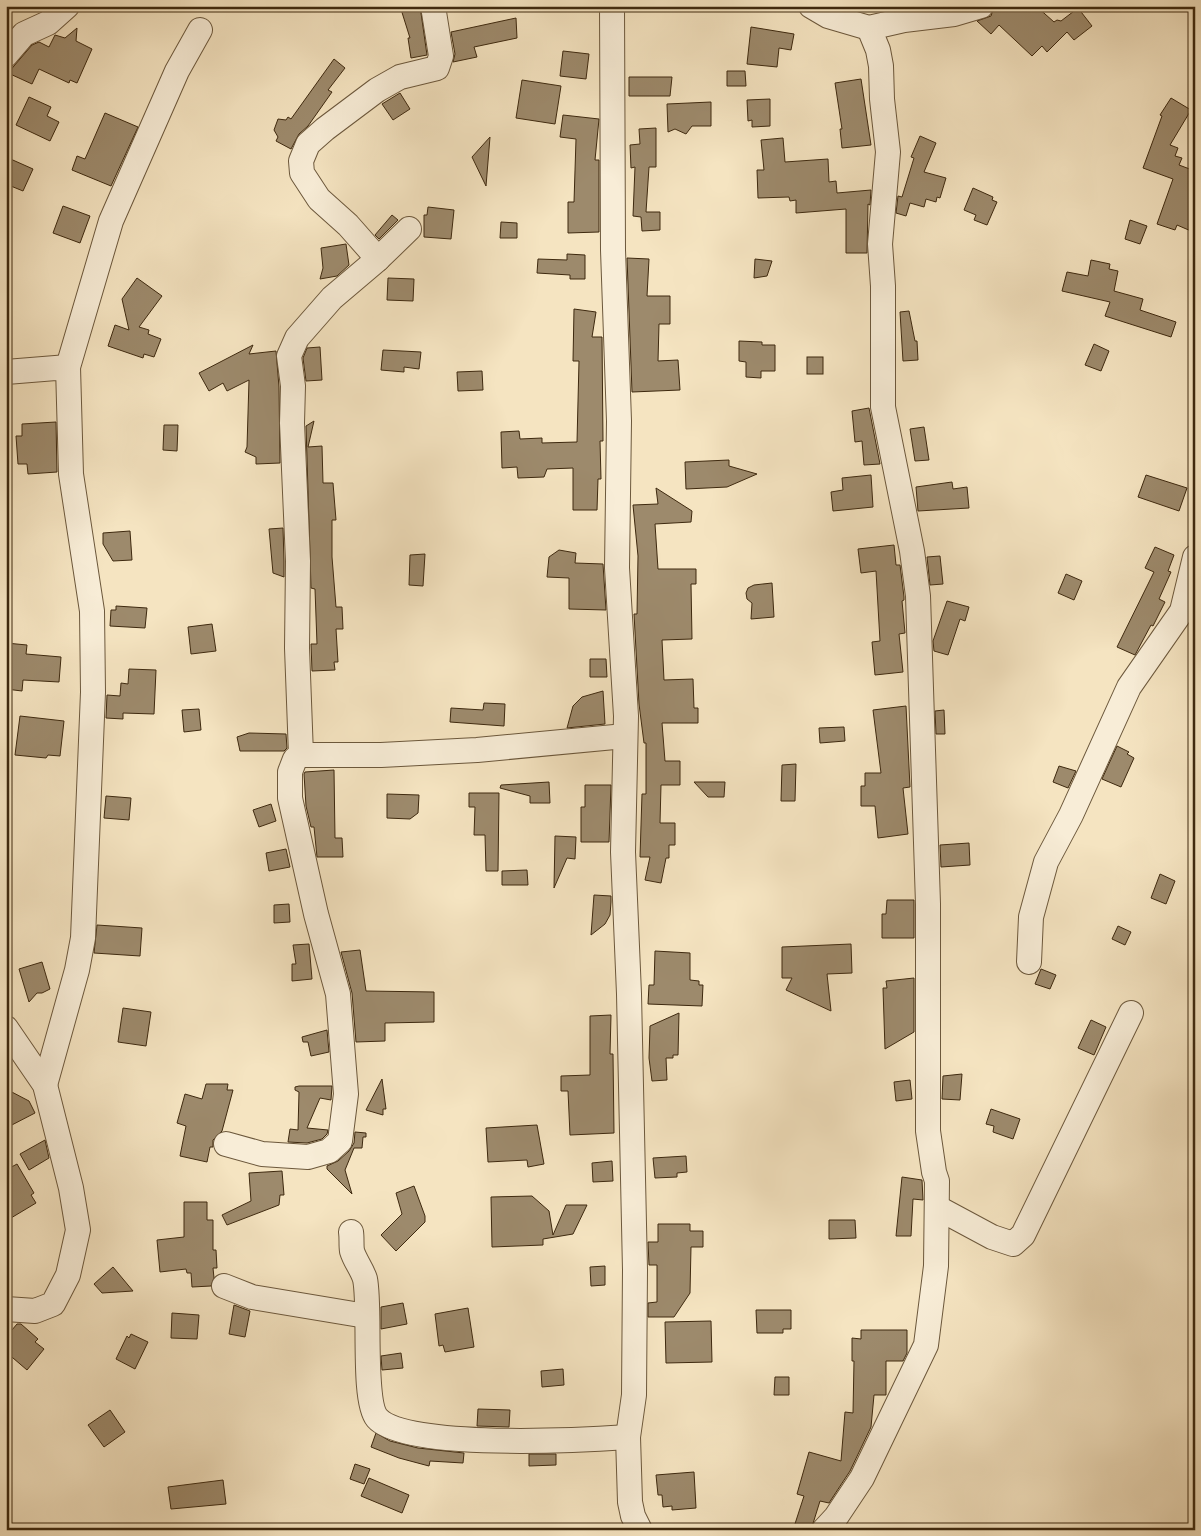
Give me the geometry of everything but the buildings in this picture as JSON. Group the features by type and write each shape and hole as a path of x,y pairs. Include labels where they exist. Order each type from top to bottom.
{"street":[{"path":"6,55 24,34 48,23 67,6"},
{"path":"378,259 348,225 319,198 302,173 301,160 308,144 377,90 400,78 437,68 441,56 433,6"},
{"path":"612,6 613,250 620,421 617,568 627,754 623,804 623,852 630,994 635,1270 634,1395 628,1437 630,1502 633,1516 640,1530"},
{"path":"811,6 828,16 869,28 904,20 948,15 981,6"},
{"path":"824,1530 862,1478 926,1345 936,1266 938,1208 937,1181 928,1132 928,904 918,596 912,551 883,406 883,286 880,244 888,152 882,99 881,66 878,50 869,28"},
{"path":"45,1085 77,970 83,938 93,692 92,611 71,474 68,367 111,221 177,71 200,30"},
{"path":"226,1144 262,1154 308,1157 329,1151 340,1141 346,1094 338,994 302,855 290,798 297,648 298,561 292,386 289,356 297,338 332,298 378,259 409,229"},
{"path":"6,372 68,367"},
{"path":"1029,962 1031,917 1046,862 1071,815 1129,687 1182,611 1195,557"},
{"path":"291,761 477,750 625,736"},
{"path":"938,1208 992,1237 1013,1244 1024,1235 1131,1013"},
{"path":"6,1028 45,1085 76,1212 78,1230 74,1256 68,1275 53,1304 35,1311 6,1309"},
{"path":"351,1232 352,1251 364,1278 370,1390 375,1416 385,1425 426,1434 516,1442 628,1437"},
{"path":"224,1286 252,1297 366,1316"}]}
